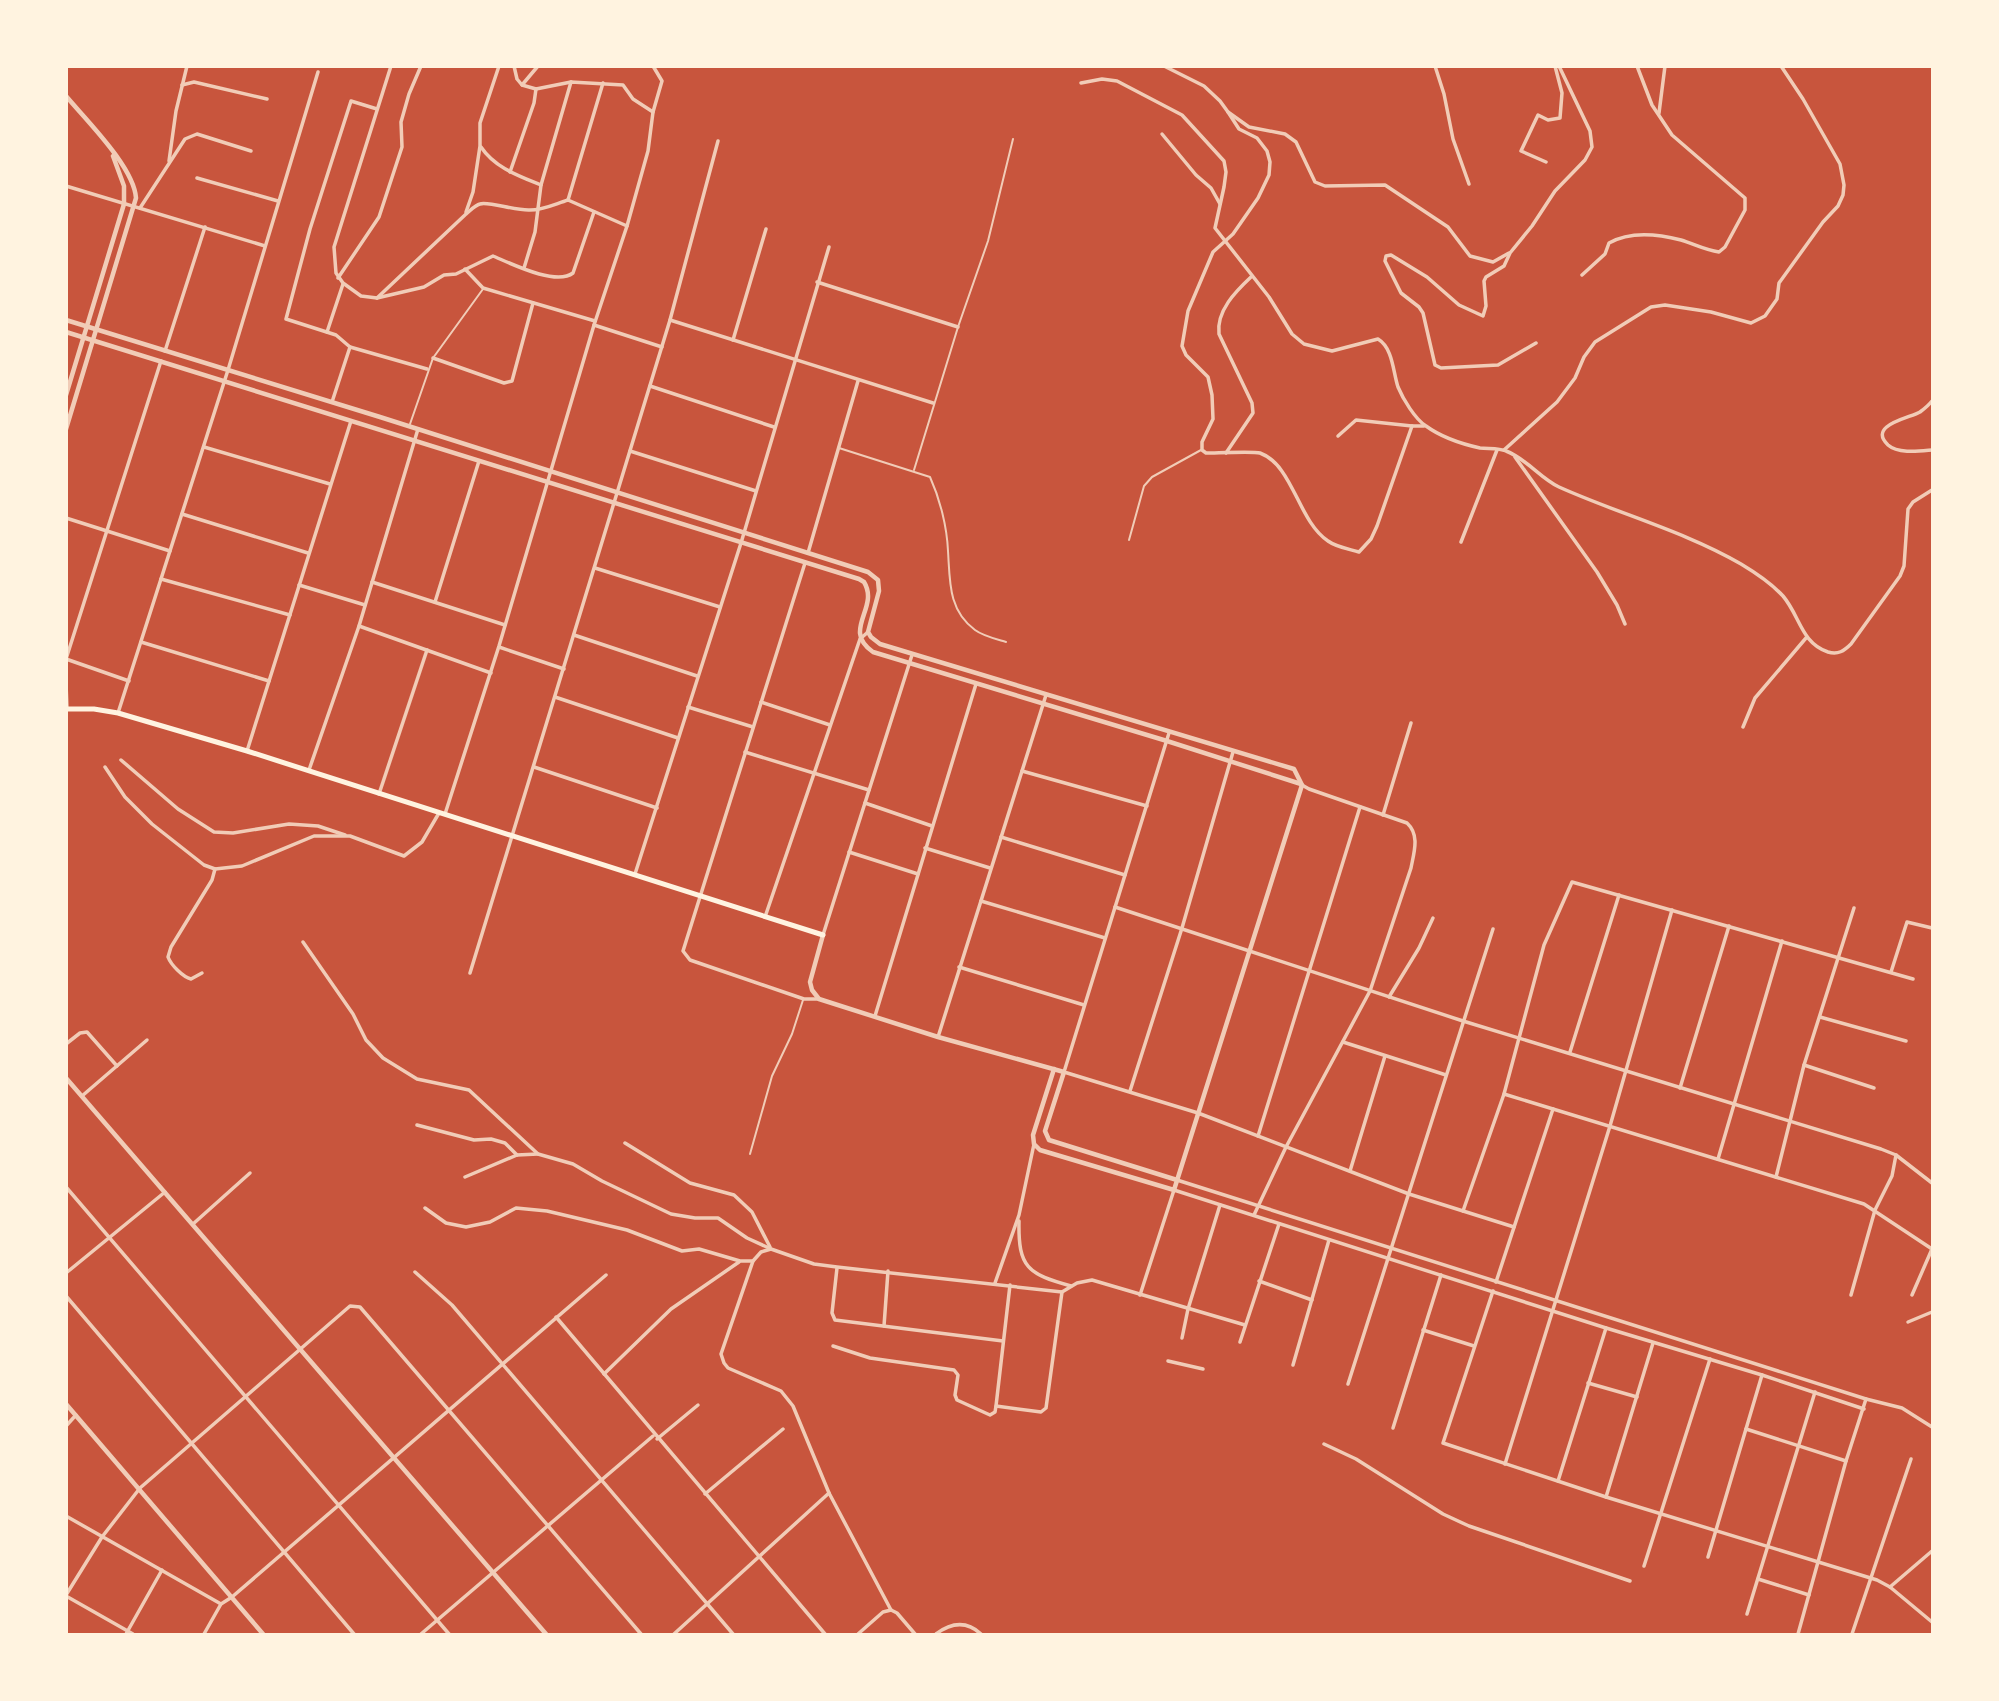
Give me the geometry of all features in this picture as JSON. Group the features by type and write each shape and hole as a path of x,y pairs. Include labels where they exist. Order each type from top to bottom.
{"main road":[{"path":"67,709 94,709 118,713 247,751 823,935"}],"street":[{"path":"168,164 187,66"},
{"path":"391,66 334,247 338,278 343,284 360,296 377,298 424,287 444,275 456,274 492,256 550,277 569,276 573,273 594,212"},
{"path":"338,278 379,217 402,147 401,122 409,93 421,66"},
{"path":"466,214 473,192 480,146 480,123 499,66"},
{"path":"514,66 517,79 522,85 536,89 571,82 626,86 633,99 653,112"},
{"path":"522,85 538,66"},
{"path":"121,760 178,809 214,832 233,833 289,824 318,826 404,856 422,842 442,814 491,673 594,323 627,226 648,151 653,112 662,81 653,66"},
{"path":"1164,66 1204,86 1220,101 1239,129 1258,138 1267,150 1270,162 1269,175 1258,198 1233,234 1213,252 1188,311 1182,346 1186,355 1211,382 1213,419 1202,442 1202,450 1206,453 1259,453 1271,459 1286,477 1297,501 1317,531 1329,542 1359,552 1377,526 1412,426"},
{"path":"1435,66 1453,139 1469,184"},
{"path":"1546,162 1521,151 1538,115 1548,120 1560,118 1562,93 1557,66"},
{"path":"1536,343 1498,365 1441,368 1435,365 1421,310 1396,287 1385,261 1386,256 1398,258 1427,277 1459,305 1483,316 1486,306 1483,282 1486,277 1504,266 1510,253 1555,191 1586,160 1592,147 1590,131 1557,66"},
{"path":"1582,275 1601,259 1609,243 1627,236 1648,235 1677,239 1719,252 1725,247 1745,210 1745,198 1672,135 1659,115 1637,66"},
{"path":"1659,115 1665,66"},
{"path":"1504,450 1556,402 1575,378 1584,357 1595,342 1651,307 1665,305 1711,312 1751,323 1765,316 1777,299 1779,283 1823,222 1838,206 1844,185 1840,164 1782,66"},
{"path":"118,713 225,381 318,72"},
{"path":"1081,83 1102,79 1117,81 1182,116 1224,161 1226,172 1215,228 1269,297 1292,334 1304,344 1332,351 1378,339 1384,343 1399,389 1424,425 1461,444 1504,450 1550,482 1637,519 1696,540 1758,575 1785,598 1806,638 1816,648 1833,654 1844,651 1851,644 1900,576 1904,566 1908,509 1913,502 1933,490"},
{"path":"182,85 194,82 267,99"},
{"path":"524,268 535,232 541,185 571,82"},
{"path":"568,200 603,83"},
{"path":"510,172 534,103 536,89"},
{"path":"66,96 132,180 137,208"},
{"path":"377,109 351,101 310,229 286,320 336,335 350,347 428,369"},
{"path":"1228,112 1250,127 1285,134 1296,142 1315,182 1325,186 1385,185 1448,227 1470,256 1493,262 1510,253"},
{"path":"66,429 137,208 185,139 197,134 251,150"},
{"path":"1162,134 1196,175 1211,188 1220,204"},
{"path":"470,973 662,347 718,141"},
{"path":"480,146 487,156 510,172 541,185"},
{"path":"66,395 124,204 124,186 110,149"},
{"path":"197,178 278,201"},
{"path":"66,186 265,246"},
{"path":"377,298 479,204 538,210 568,200 627,226"},
{"path":"164,351 205,228"},
{"path":"733,340 766,229"},
{"path":"635,876 741,543 829,247"},
{"path":"465,269 483,288 662,347"},
{"path":"1226,453 1253,413 1252,403 1219,334 1218,324 1220,316 1238,290 1251,277"},
{"path":"817,282 958,327"},
{"path":"327,332 343,284"},
{"path":"433,358 504,383 512,381 533,303"},
{"path":"66,320 409,426 874,576 879,591 868,632 860,639"},
{"path":"670,320 933,403"},
{"path":"66,332 864,582 869,594 859,632 860,639 765,917"},
{"path":"332,402 350,347"},
{"path":"129,681 66,659 161,361"},
{"path":"808,553 858,381"},
{"path":"650,386 775,428"},
{"path":"1933,401 1918,414 1890,424 1883,436 1893,448 1918,452 1933,450"},
{"path":"1338,436 1356,420 1424,425"},
{"path":"247,751 351,421"},
{"path":"309,771 359,626 418,429"},
{"path":"204,446 330,484"},
{"path":"1461,542 1497,450"},
{"path":"630,451 756,491"},
{"path":"1514,455 1597,572 1625,624"},
{"path":"435,602 479,460"},
{"path":"182,513 308,553"},
{"path":"66,518 170,551"},
{"path":"805,563 699,896 683,951 685,957 804,999 819,999 937,1037 1198,1113 1409,1194 1514,1227"},
{"path":"595,568 720,607"},
{"path":"161,579 290,615"},
{"path":"372,582 505,625"},
{"path":"299,585 365,605"},
{"path":"359,626 491,673"},
{"path":"868,632 880,645 1294,769 1302,785 1140,1296"},
{"path":"574,635 697,676"},
{"path":"1743,727 1755,698 1806,638"},
{"path":"860,639 873,652 1231,761 1407,822 1413,829 1415,837 1411,868 1370,991 1286,1147 1254,1215"},
{"path":"141,642 269,681"},
{"path":"499,646 564,669"},
{"path":"379,794 427,650"},
{"path":"819,999 810,982 912,655"},
{"path":"66,683 67,709"},
{"path":"874,1017 976,684"},
{"path":"937,1037 1046,695"},
{"path":"555,698 678,738"},
{"path":"761,702 830,725"},
{"path":"688,707 753,727"},
{"path":"1383,815 1411,723"},
{"path":"1169,733 1045,1131 1049,1140 1866,1399 1902,1408 1933,1427"},
{"path":"745,752 869,790"},
{"path":"1129,1092 1182,928 1233,752"},
{"path":"104,767 125,797 152,824 204,865 215,869 242,866 314,835 350,836"},
{"path":"534,767 657,808"},
{"path":"1022,771 1147,806"},
{"path":"865,803 932,826"},
{"path":"1258,1136 1360,807"},
{"path":"1001,837 1125,875"},
{"path":"925,848 991,868"},
{"path":"849,852 918,874"},
{"path":"202,973 187,979 168,960 168,953 212,880 215,869"},
{"path":"1463,1211 1504,1094 1544,945 1572,882 1913,979"},
{"path":"1570,1052 1619,895"},
{"path":"981,901 1105,938"},
{"path":"1115,907 1463,1021 1896,1155 1933,1183"},
{"path":"1776,1177 1804,1065 1854,908"},
{"path":"1505,1464 1610,1126 1672,910"},
{"path":"1389,997 1433,918"},
{"path":"1891,972 1907,922 1933,928"},
{"path":"1680,1088 1729,926"},
{"path":"1348,1384 1493,929"},
{"path":"1718,1159 1782,941"},
{"path":"303,942 353,1014 366,1040 383,1058 417,1079 469,1090 538,1154"},
{"path":"959,967 1084,1005"},
{"path":"1820,1017 1906,1041"},
{"path":"66,1044 84,1031 87,1032 117,1066"},
{"path":"82,1096 147,1040"},
{"path":"1343,1042 1446,1075"},
{"path":"1350,1171 1385,1056"},
{"path":"1804,1065 1874,1088"},
{"path":"995,1283 1019,1215 1034,1143 1033,1135 1054,1069"},
{"path":"66,1078 546,1634"},
{"path":"1504,1094 1864,1204 1932,1249 1912,1295"},
{"path":"1496,1282 1553,1109"},
{"path":"417,1125 474,1140 505,1143 517,1156"},
{"path":"625,1143 678,1177 734,1195 751,1212 771,1249"},
{"path":"1034,1143 1040,1150 1254,1215 1864,1409"},
{"path":"465,1177 517,1156 538,1154 573,1164 671,1214 718,1218 747,1238 814,1264 1062,1292 1077,1283 1092,1280 1245,1325"},
{"path":"1851,1295 1875,1210 1892,1176 1896,1155"},
{"path":"193,1224 250,1173"},
{"path":"66,1187 449,1634"},
{"path":"66,1273 166,1192"},
{"path":"1182,1338 1188,1309 1220,1205"},
{"path":"425,1208 446,1223 466,1227 490,1222 516,1208 547,1210 627,1230 682,1251 699,1249 740,1261 753,1261"},
{"path":"1019,1215 1018,1238 1024,1260 1042,1278 1071,1286"},
{"path":"1240,1342 1279,1224"},
{"path":"1293,1365 1329,1240"},
{"path":"771,1249 761,1252 753,1261 722,1354 724,1363 738,1374 768,1383 781,1391 793,1406 829,1493 891,1610 897,1613 915,1634"},
{"path":"604,1374 671,1309 740,1261"},
{"path":"837,1267 832,1313 835,1320 1003,1341"},
{"path":"884,1326 888,1271"},
{"path":"415,1272 452,1305 733,1634"},
{"path":"204,1634 221,1604 606,1275"},
{"path":"1392,1428 1441,1275"},
{"path":"1259,1281 1312,1300"},
{"path":"833,1346 870,1358 954,1370 958,1375 955,1395 957,1401 990,1415 995,1412 996,1406 1010,1285"},
{"path":"1493,1291 1443,1443 1767,1548 1870,1578 1889,1587 1933,1622"},
{"path":"996,1406 1041,1412 1046,1408 1062,1292"},
{"path":"66,1296 355,1634"},
{"path":"133,1634 66,1596 102,1537 140,1488 355,1305 360,1307 450,1409 641,1634"},
{"path":"1908,1322 1933,1312"},
{"path":"556,1317 825,1634"},
{"path":"1558,1481 1606,1328"},
{"path":"1423,1330 1475,1346"},
{"path":"1606,1497 1653,1343"},
{"path":"1644,1566 1710,1360"},
{"path":"1168,1361 1203,1369"},
{"path":"1708,1557 1762,1375"},
{"path":"1588,1383 1637,1397"},
{"path":"1746,1614 1815,1392"},
{"path":"1798,1634 1866,1399"},
{"path":"66,1404 263,1634"},
{"path":"421,1634 600,1481 698,1405"},
{"path":"66,1426 76,1415"},
{"path":"705,1494 783,1429"},
{"path":"1746,1429 1846,1461"},
{"path":"1324,1444 1356,1459 1443,1514 1469,1526 1630,1581"},
{"path":"1852,1634 1911,1459"},
{"path":"674,1634 829,1493"},
{"path":"66,1516 221,1604"},
{"path":"1889,1587 1933,1551"},
{"path":"127,1633 162,1570"},
{"path":"1758,1579 1809,1595"},
{"path":"858,1634 884,1612 891,1610"},
{"path":"936,1634 960,1624 971,1625 981,1634"}],"lane":[{"path":"914,470 933,403 988,241 1013,139"},
{"path":"409,426 433,358 483,288"},
{"path":"838,448 930,477 937,493 948,550 950,592 977,632 1006,642"},
{"path":"1129,540 1144,486 1152,477 1202,450"},
{"path":"750,1154 772,1076 792,1034 804,999"}]}
